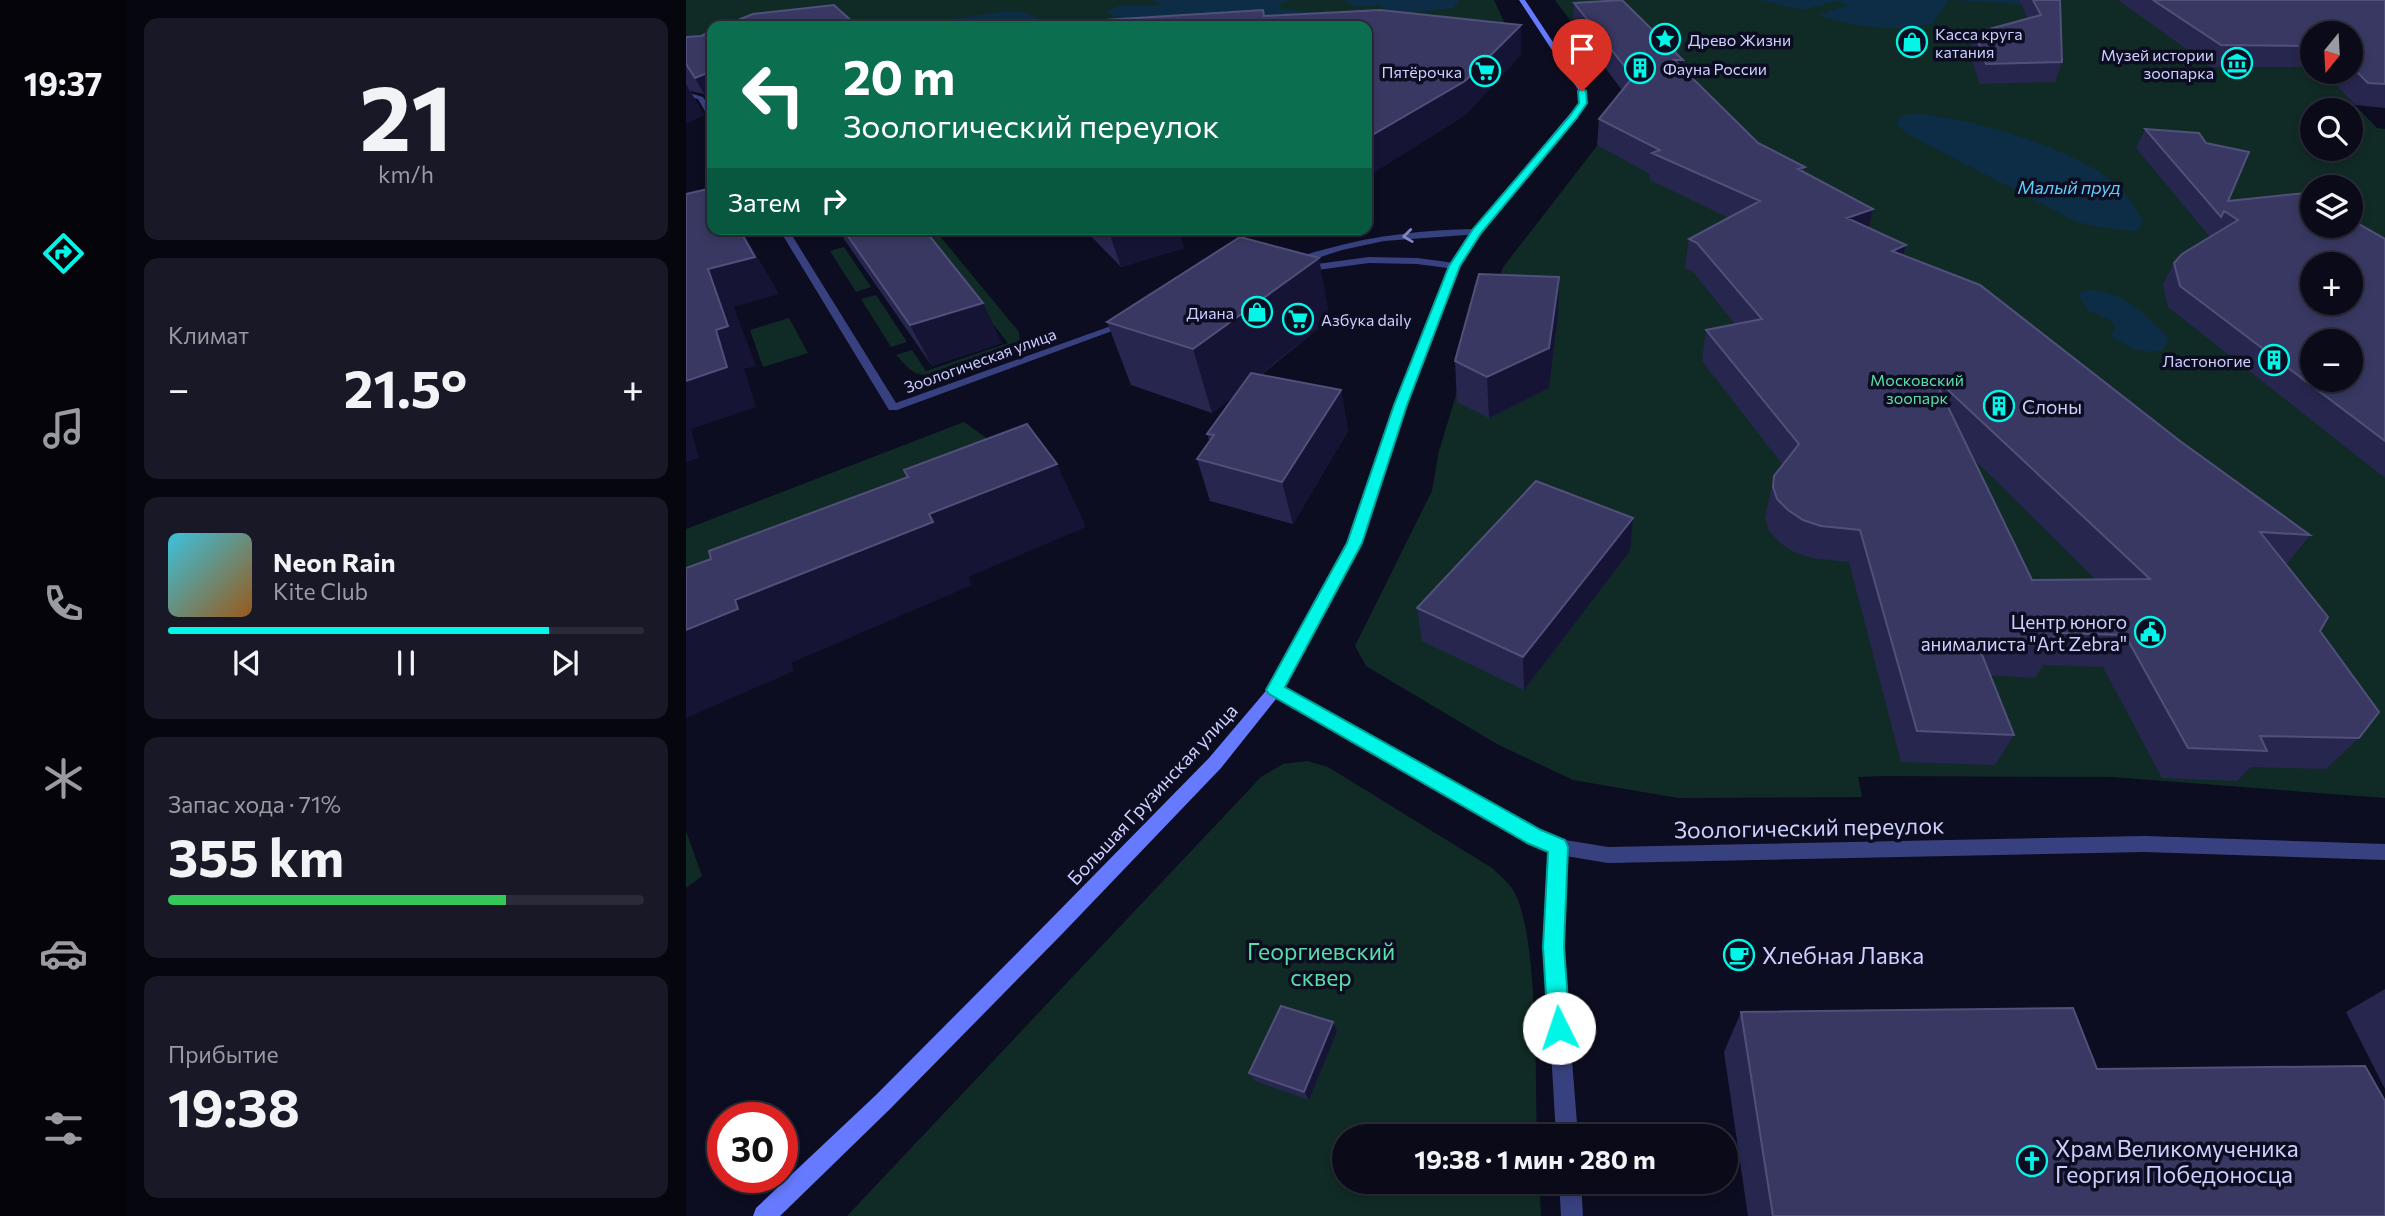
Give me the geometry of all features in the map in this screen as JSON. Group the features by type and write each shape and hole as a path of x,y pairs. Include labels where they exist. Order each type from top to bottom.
{"main road":[{"name":"Большая Грузинская улица","path":"764,1216 883,1102 1056,927 1215,763 1275,690 1354,543 1401,405 1455,266 1476,232 1583,103 1582,91 1522,0"}],"street":[{"path":"686,94 698,96 707,109"},
{"path":"1455,266 1417,261 1369,260 1287,268 1324,253 1374,242 1423,234 1476,232"},
{"name":"Зоологическая улица","path":"786,235 893,408 1145,317"},
{"name":"Зоологический переулок","path":"1275,690 1534,837 1558,847 1608,855 2144,844 2385,852"},
{"path":"1558,847 1554,947 1566,1124"},
{"path":"1571,1194 1572,1216"}],"green space":[{"path":"686,0 1494,0 1505,24 1372,24 1372,21 707,21 707,79 686,81"},
{"name":"Московский зоопарк","path":"1555,0 2385,0 2363,45 2363,21 2300,21 2300,84 2335,84 2348,98 2300,98 2300,161 2363,161 2363,113 2377,128 2385,129 2385,798 2112,777 1882,776 1858,777 1862,797 1678,798 1573,780 1497,744 1366,666 1355,646 1432,491 1439,451 1481,313 1504,266 1631,102"},
{"path":"923,235 939,235 1019,332 1020,344 927,375 913,371 896,355 912,350 926,371 1008,343"},
{"path":"844,247 871,287 856,292 830,251"},
{"path":"876,295 907,342 891,347 861,299"},
{"path":"789,318 808,353 763,367 750,330"},
{"path":"964,422 1037,474 686,618 686,529"},
{"name":"Георгиевский сквер","path":"1307,761 1328,767 1492,868 1511,887 1520,906 1531,968 1537,1124 1332,1124 1332,1194 1540,1194 1541,1216 847,1216 1261,777 1283,764"},
{"path":"686,831 702,876 686,888"}],"water":[{"path":"1152,0 1291,0 1280,4 1280,9 1332,13 1386,10 1379,5 1355,7 1344,0 1459,0 1454,8 1418,12 1125,20 1106,12 1126,5 1163,5"},
{"path":"1760,0 1953,0 1947,1 1933,23 1891,28 1859,25 1818,15 1848,5 1837,1 1802,10"},
{"path":"1953,0 2045,0 2032,5"},
{"path":"1006,11 1022,12 1046,21 937,21"},
{"name":"Малый пруд","path":"1912,114 1991,128 2076,159 2122,190 2143,220 2139,229 2133,231 2097,227 2077,222 1909,135 1896,124 1901,116"},
{"path":"2087,290 2113,294 2133,305 2169,338 2164,349 2143,351 2111,336 2116,326 2110,320 2087,310 2078,293"}],"building":[{"path":"1622,0 1683,60 1674,60 1758,143 1805,167 1798,169 1873,209 1847,218 1906,245 1892,251 1980,285 2180,441 2310,535 2260,532 2328,617 2320,631 2379,712 2359,738 2260,736 2267,751 2188,748 2125,635 2054,633 2055,646 1977,642 2014,735 1917,731 1860,530 1821,526 1803,520 1777,499 1773,487 1774,476 1799,444 1706,330 1762,319 1697,243 1689,239 1760,201 1652,153 1660,150 1599,119 1633,77 1574,3","holes":["1933,376 2150,579 2032,580"]},
{"path":"2033,0 2060,0 2062,62 1986,64 1975,33 2041,15"},
{"path":"2153,0 2385,0 2385,84 2368,83 2363,78 2363,21 2300,21 2300,46 2221,45"},
{"path":"834,5 852,21 736,21 753,14"},
{"path":"1263,10 1264,16 1380,10 1521,25 1465,81 1372,135 1372,21 1087,21"},
{"path":"707,33 707,73 695,78 686,64 686,37"},
{"path":"2145,129 2199,133 2206,143 2249,152 2228,201 2300,194 2300,238 2363,238 2363,226 2385,239 2385,441 2320,392 2363,392 2363,329 2300,329 2300,377 2180,286 2174,263 2182,254 2238,220 2224,211 2221,217"},
{"path":"707,189 707,235 742,235 755,257 708,269 728,326 716,330 727,367 686,381 686,194"},
{"path":"847,235 929,235 983,303 910,325"},
{"path":"1240,237 1319,258 1193,349 1107,322"},
{"path":"1479,274 1559,277 1549,348 1487,377 1455,361"},
{"path":"1251,373 1341,390 1282,482 1197,459 1214,435 1207,434"},
{"path":"1027,424 1057,464 929,514 933,522 735,600 738,609 686,630 686,568 711,559 709,551 908,477 904,470"},
{"path":"1536,481 1633,518 1523,657 1417,608"},
{"path":"1281,1006 1333,1022 1304,1092 1249,1073"},
{"name":"Храм Великомученика Георгия Победоносца","path":"2073,1008 2097,1069 2365,1066 2385,1101 2385,1216 1773,1216 1741,1012"}],"place":[{"name":"Древо Жизни","path":"1665,39"},
{"name":"Касса круга катания","path":"1912,42"},
{"name":"Музей истории зоопарка","path":"2237,63"},
{"name":"Фауна России","path":"1640,68"},
{"name":"Пятёрочка","path":"1485,71"},
{"name":"Диана","path":"1257,312"},
{"name":"Азбука daily","path":"1298,319"},
{"name":"Ластоногие","path":"2274,360"},
{"name":"Слоны","path":"1999,406"},
{"name":"Центр юного анималиста \"Art Zebra\"","path":"2150,632"},
{"name":"Хлебная Лавка","path":"1739,955"},
{"name":"Храм Великомученика Георгия Победоносца","path":"2032,1161"}],"route":[{"path":"1559,1028 1554,947 1558,847 1534,837 1275,690 1354,543 1401,405 1455,266 1476,232 1572,119 1583,103 1582,91"}]}
